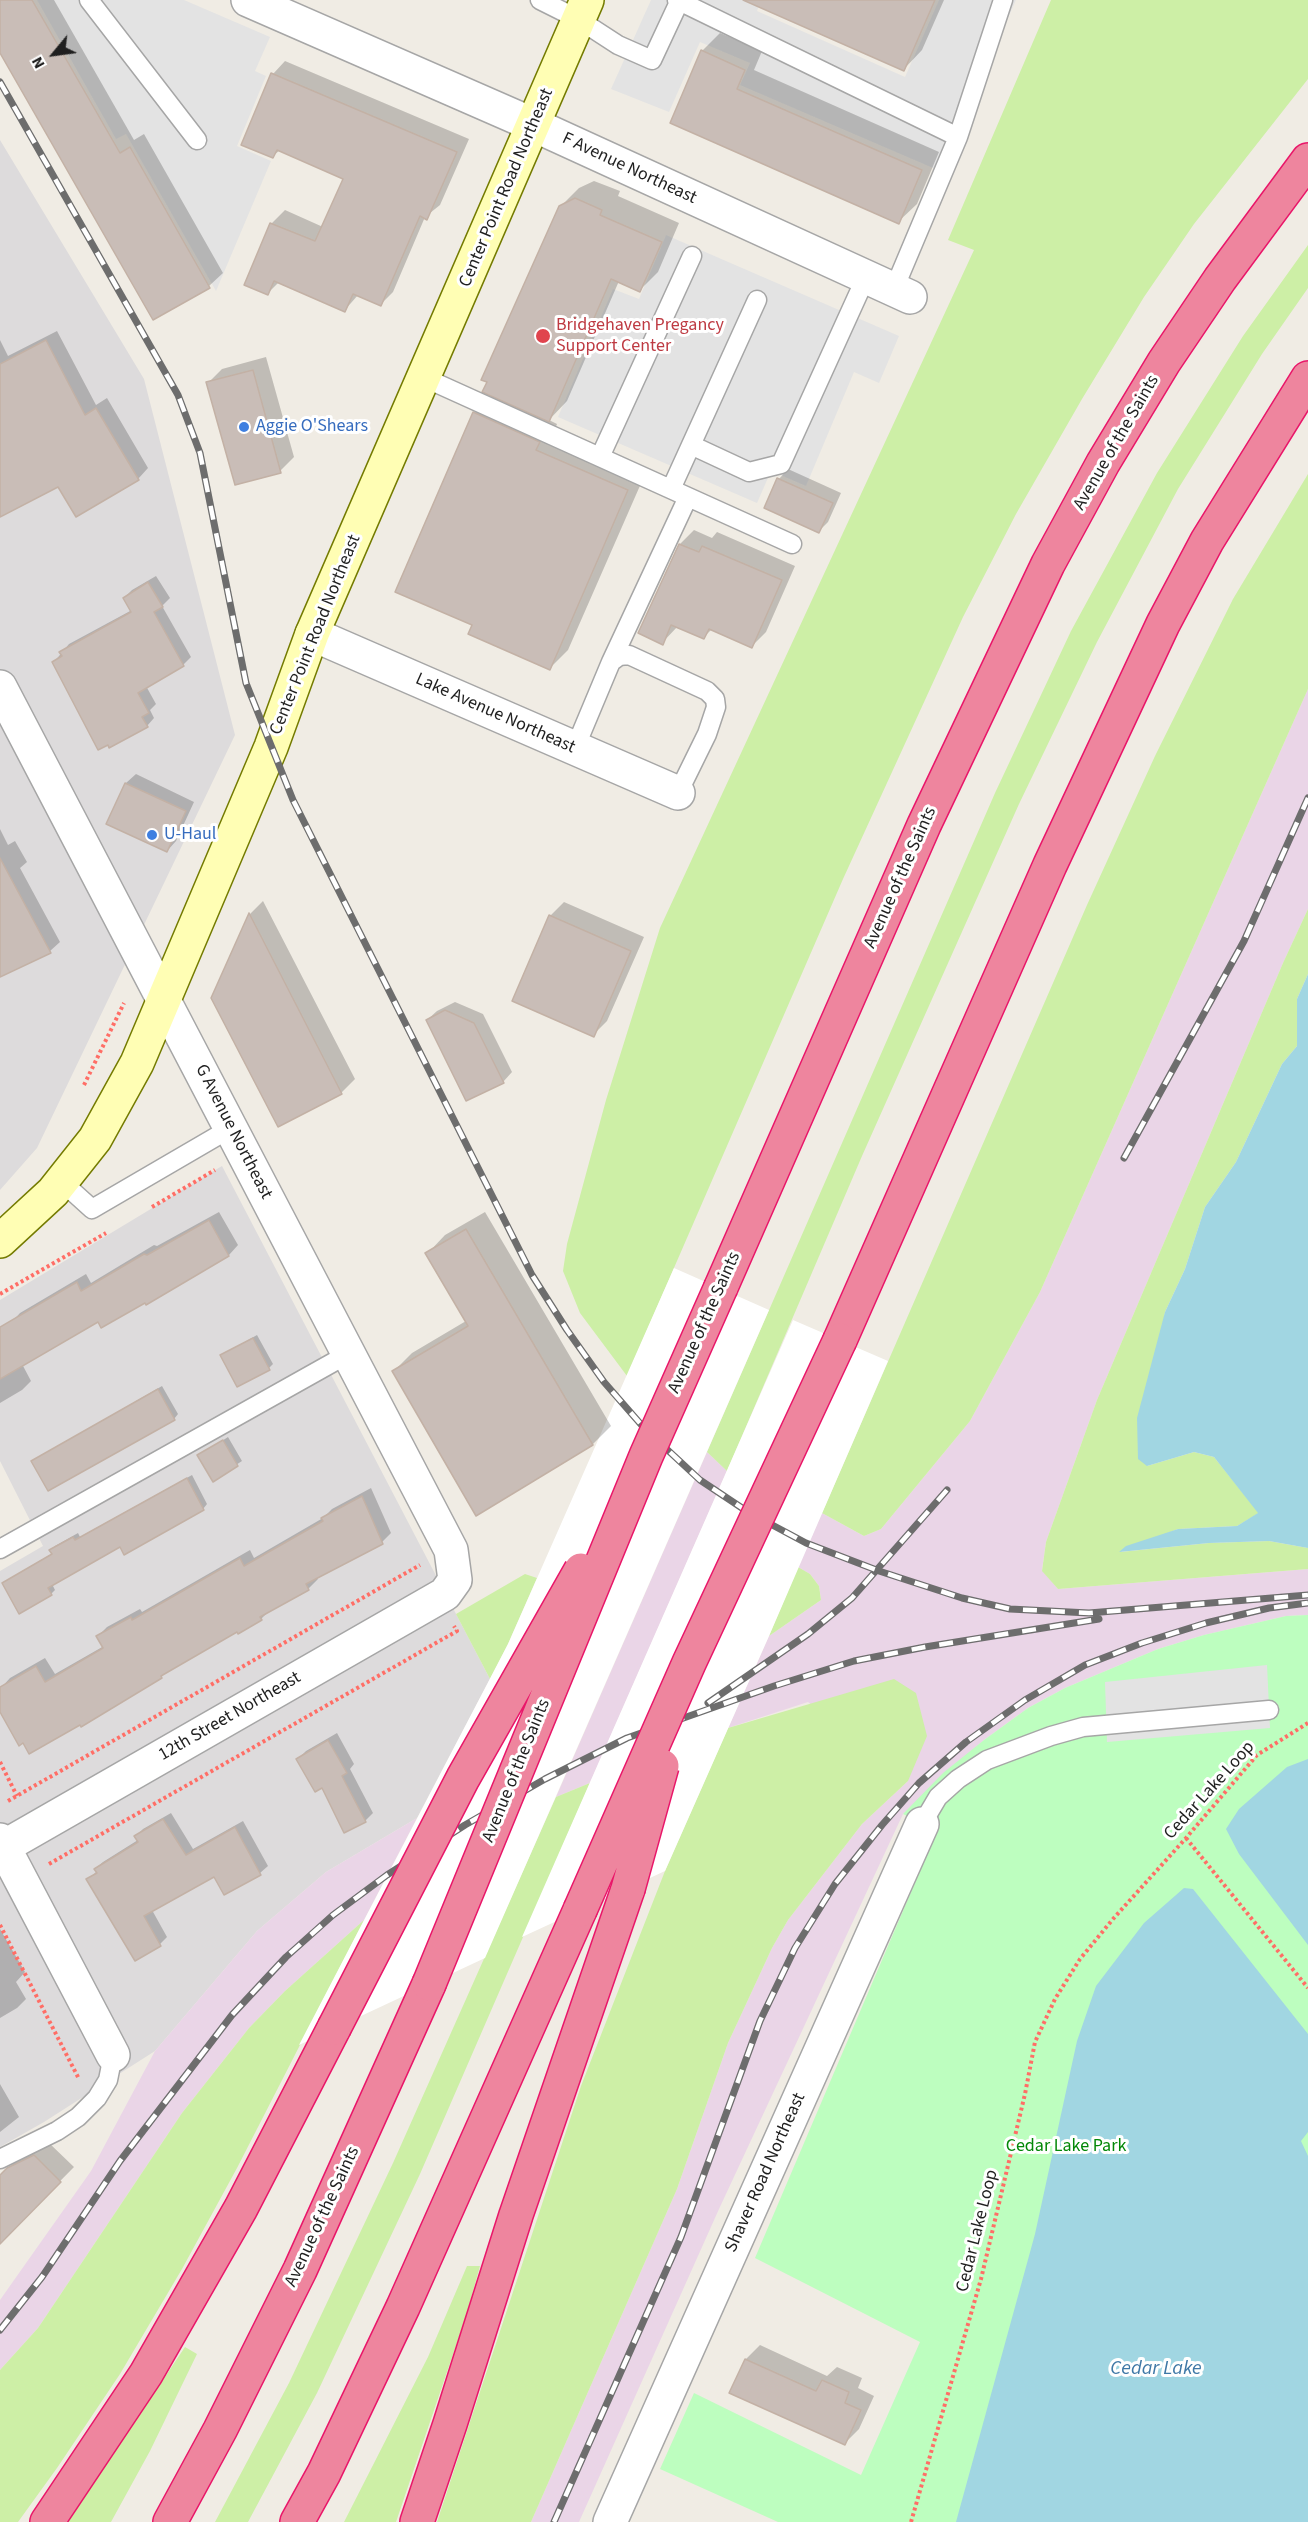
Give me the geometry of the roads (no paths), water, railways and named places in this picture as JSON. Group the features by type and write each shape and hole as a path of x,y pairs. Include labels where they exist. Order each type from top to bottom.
{"highway":[{"name":"Avenue of the Saints","path":"170,2522 220,2430 300,2270 429,1984 646,1456 924,825 1048,564 1103,464 1164,362 1220,279 1308,160"},
{"path":"297,2522 324,2473 403,2307 689,1663 840,1340 1050,865 1163,624 1207,542 1308,378"},
{"path":"47,2522 146,2374 241,2208 463,1778 646,1456"},
{"path":"417,2522 516,2215 628,1889 689,1663"}],"main road":[{"name":"Center Point Road Northeast","path":"0,1241 62,1181 95,1138 137,1063 271,747 312,634 583,9"}],"street":[{"name":"F Avenue Northeast","path":"248,0 292,9 534,125 890,288"},
{"name":"Lake Avenue Northeast","path":"312,634 678,793"},
{"name":"G Avenue Northeast","path":"0,687 451,1550 455,1580"},
{"name":"12th Street Northeast","path":"1,1845 445,1594 455,1580"},
{"name":"Shaver Road Northeast","path":"610,2522 922,1824"},
{"path":"1,1845 113,2055"}],"lane":[{"path":"89,0 197,140"},
{"path":"540,0 583,9 618,45 652,60 678,0 958,137"},
{"path":"691,446 749,472 781,464 890,288 958,137 1003,0"},
{"path":"600,457 692,256"},
{"path":"671,489 757,300"},
{"path":"424,378 792,544"},
{"path":"575,748 611,662 688,496"},
{"path":"611,662 619,656 629,655 707,691 715,699 716,707 707,734 678,793"},
{"path":"62,1181 92,1209 231,1128"},
{"path":"0,1549 348,1354"},
{"path":"922,1824 938,1797 958,1779 987,1761 1051,1736 1083,1727 1269,1710"},
{"path":"0,2159 57,2131 78,2117 97,2098 108,2080 113,2055"}],"water":[{"path":"1308,974 1308,1548 1269,1541 1209,1543 1119,1552 1126,1546 1178,1529 1237,1526 1258,1513 1214,1457 1194,1452 1147,1466 1138,1459 1137,1418 1165,1312 1185,1269 1205,1207 1236,1162 1282,1064 1297,1046 1297,999"},
{"path":"1308,1759 1308,1945 1239,1854 1226,1829 1239,1809 1287,1767"},
{"name":"Cedar Lake","path":"1184,1888 1193,1889 1308,2034 1308,2132 1301,2141 1308,2156 1308,2522 956,2522 1035,2234 1077,2041 1096,1986 1144,1923"}],"railway":[{"path":"0,82 178,395 200,453 246,683 293,800 532,1275 604,1382 645,1429 700,1480 748,1512 806,1543 879,1571 962,1598 1010,1609 1089,1613 1308,1595"},
{"path":"1124,1158 1244,941 1308,798"},
{"path":"708,1703 808,1634 852,1598 947,1490"},
{"path":"554,2522 681,2237 760,2021 795,1948 835,1884 882,1825 919,1783 966,1742 1025,1700 1085,1665 1142,1643 1206,1623 1269,1608 1308,1603"},
{"path":"0,2330 42,2277 120,2161 232,2015 286,1957 333,1915 387,1875 465,1825 545,1779 627,1738 774,1686 854,1661 925,1647 1099,1619"}],"place":[{"name":"Bridgehaven Pregancy Support Center","path":"543,336"},
{"name":"Aggie O'Shears","path":"244,427"},
{"name":"U-Haul","path":"152,835"}],"park label":[{"name":"Cedar Lake Park","path":"1066,2147"}]}
